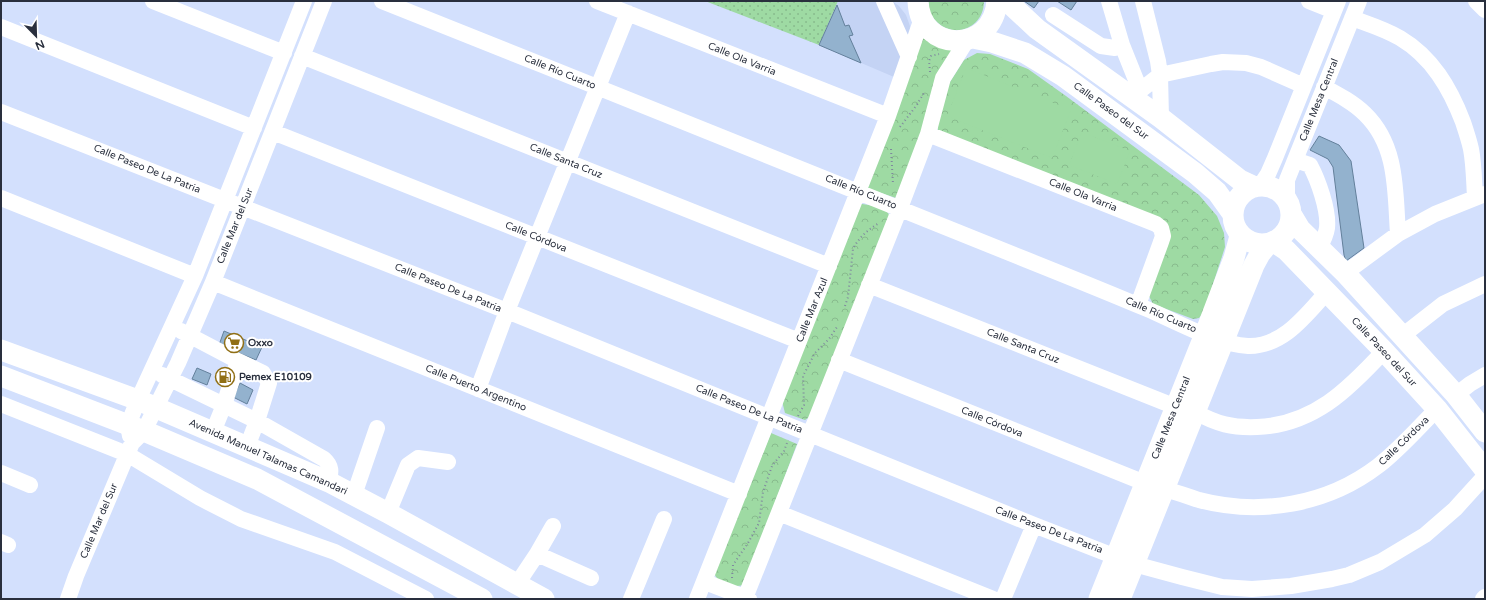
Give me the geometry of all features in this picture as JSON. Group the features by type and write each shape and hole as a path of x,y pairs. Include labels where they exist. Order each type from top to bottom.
{"main road":[{"path":"967,42 983,31 991,22 997,1"},
{"path":"1007,1 1036,29 1136,94 1161,118 1240,180 1257,186"},
{"name":"Calle Paseo del Sur","path":"916,8 928,28 938,36 958,41 992,42 1024,53 1064,76 1195,172 1217,192 1232,213"},
{"path":"1289,207 1288,228 1282,236 1271,243 1258,245 1248,242 1240,236 1234,226 1232,213 1237,199 1248,189 1257,186 1266,186 1278,191 1289,207 1300,229 1345,273 1456,395 1485,432"},
{"name":"Calle Mesa Central","path":"1214,338 1240,236"},
{"name":"Calle Paseo del Sur","path":"1271,243 1286,250 1384,351 1437,409 1485,470"},
{"name":"Calle Mesa Central","path":"1099,599 1125,560 1214,338 1260,254 1271,243"},
{"name":"Avenida Manuel Talamas Camandari","path":"1,350 147,404 329,482 544,599"},
{"path":"6,378 133,438 257,479 482,599"},
{"name":"Calle Mesa Central","path":"1120,599 1125,560"}],"street":[{"path":"153,1 284,53"},
{"name":"Calle Mar del Sur","path":"68,599 76,576 147,404 153,370 195,276 304,1"},
{"name":"Calle Mar del Sur","path":"147,404 170,379 190,336 243,207 324,1"},
{"name":"Calle Río Cuarto","path":"382,1 858,191 1138,305 1214,338 1248,346 1264,344 1275,340 1297,325 1327,292"},
{"name":"Calle Ola Varria","path":"597,1 888,116"},
{"path":"884,1 909,57"},
{"path":"1110,1 1136,94 1160,76 1212,64 1231,62 1246,63 1261,67 1304,86"},
{"path":"1143,1 1158,61 1160,76 1161,118"},
{"path":"1309,1 1336,6"},
{"name":"Calle Mesa Central","path":"1289,207 1287,180 1359,1"},
{"path":"1476,1 1485,10"},
{"name":"Calle Mesa Central","path":"1257,186 1268,174 1336,6"},
{"name":"Calle Mar Azul","path":"697,599 888,116 909,57 916,8"},
{"path":"478,389 507,311 628,13"},
{"path":"1053,15 1101,46 1115,48 1122,45"},
{"path":"1345,273 1398,234 1435,214 1480,196 1473,165 1471,147 1458,110 1441,77 1431,63 1400,38 1352,18"},
{"path":"1,28 254,128"},
{"path":"705,582 747,598 869,285 895,206 928,134 943,78 967,42"},
{"name":"Calle Santa Cruz","path":"302,56 829,266"},
{"path":"1324,87 1349,101 1365,114 1378,128 1386,142 1394,174 1398,234"},
{"name":"Calle Paseo De La Patria","path":"1,112 507,311 1034,525 1125,560 1222,587 1241,589 1291,586 1332,579 1380,562 1425,535 1455,510 1485,476"},
{"name":"Calle Córdova","path":"272,132 799,341"},
{"name":"Calle Ola Varria","path":"928,134 1156,224 1161,228 1163,236 1138,305"},
{"path":"1295,160 1310,165 1319,184 1327,217 1325,238 1319,248"},
{"path":"1,198 195,276"},
{"name":"Calle Puerto Argentino","path":"213,282 739,494"},
{"path":"1402,336 1443,304 1485,284"},
{"name":"Calle Santa Cruz","path":"869,285 1186,409 1213,421 1239,427 1270,426 1292,422 1318,409 1339,395 1384,351"},
{"path":"173,327 263,373 269,384 247,447"},
{"name":"Calle Córdova","path":"840,360 1155,486 1200,500 1247,506 1288,505 1312,499 1347,486 1377,467 1437,409"},
{"path":"213,432 224,405 238,361"},
{"path":"153,370 257,421 324,459 329,464 331,469 329,482"},
{"path":"1456,395 1485,375"},
{"path":"6,378 1,404 133,438 200,498 241,519 335,552 426,599"},
{"path":"354,495 377,428"},
{"path":"388,513 408,465 418,458 448,462"},
{"path":"1,473 30,485"},
{"path":"779,513 993,599"},
{"path":"630,599 664,519"},
{"path":"1003,599 1034,525"},
{"path":"517,584 554,526"},
{"path":"537,554 591,578"}],"path":[{"path":"930,75 929,61 931,56 967,42"},
{"path":"898,129 916,106 927,88"},
{"path":"844,311 848,297 853,249 865,233 882,221 895,206 890,152 891,146"},
{"path":"727,590 732,579 733,565 748,544 759,523 763,492 772,466 784,451 804,404 803,376 815,353 829,339 839,324"}],"shaded area":[{"path":"838,1 892,1 899,6 906,15 910,26 909,42 894,77 819,45"}],"green space":[{"path":"705,1 838,1 819,45"},
{"path":"928,1 984,1 978,20 972,26 955,30 939,24 931,14"},
{"path":"925,29 955,49 896,198 866,188"},
{"path":"977,53 990,54 1028,69 1199,195 1217,216 1224,233 1225,247 1204,312 1199,318 1193,319 1153,304 1147,292 1168,235 938,132 937,116 943,93 964,60"},
{"path":"966,68 1071,110 1052,158 947,116"},
{"path":"1082,132 1130,151 1117,184 1069,165"},
{"path":"861,204 883,209 888,213 890,220 811,416 805,420 785,413 782,401"},
{"path":"771,433 797,444 744,585 726,585 716,577 714,573"}],"building":[{"path":"1024,1 1039,1 1034,8"},
{"path":"1057,1 1077,1 1071,10"},
{"path":"837,5 845,26 849,25 853,35 849,36 861,63 819,45"},
{"path":"1319,136 1339,145 1351,161 1364,248 1346,261 1333,167 1328,159 1310,150"},
{"path":"224,331 262,347 256,360 219,345"},
{"path":"197,368 211,374 207,385 192,379"},
{"path":"240,383 253,390 247,404 233,397"}],"place":[{"name":"Oxxo","path":"234,343"},
{"name":"Pemex E10109","path":"225,377"}]}
